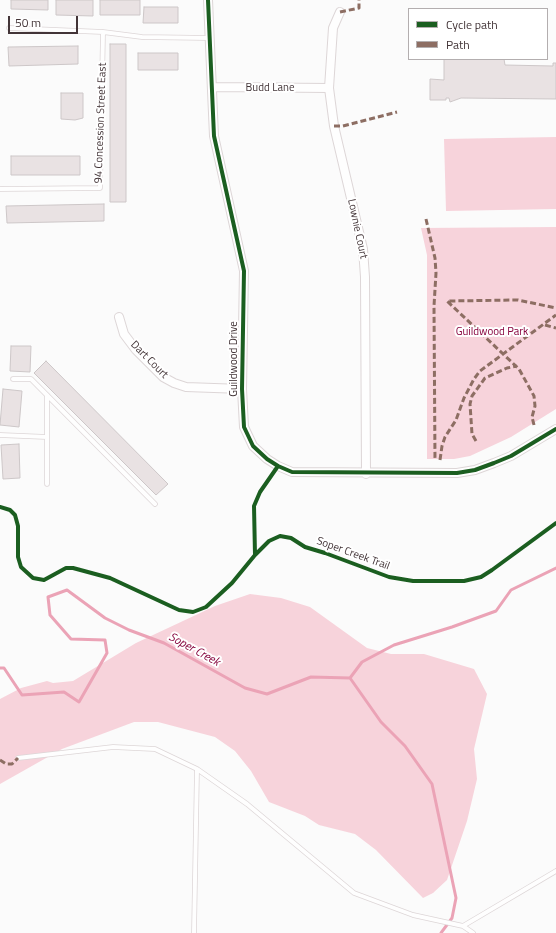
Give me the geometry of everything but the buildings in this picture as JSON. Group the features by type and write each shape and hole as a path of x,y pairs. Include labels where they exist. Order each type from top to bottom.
{"street":[{"name":"Guildwood Drive","path":"208,0 214,136 244,271 242,389 244,427 253,446 267,459 292,472 439,474 475,470 511,456 556,429"},
{"name":"Lownie Court","path":"340,12 333,28 329,88 334,126 363,249 365,277 366,474"},
{"name":"Budd Lane","path":"212,87 329,88"},
{"name":"Dart Court","path":"119,317 124,334 136,350 162,377 186,387 242,389"}],"lane":[{"path":"9,28 103,32 142,37 209,38"},
{"name":"94 Concession Street East","path":"0,190 100,188 103,32"},
{"path":"13,379 31,379 155,504"},
{"path":"46,395 47,484"},
{"path":"0,435 46,437"},
{"path":"18,758 113,747 155,749 198,769 247,804 354,893 413,915 463,926 473,933"},
{"path":"194,933 198,769"},
{"path":"463,926 556,871"}],"green space":[{"path":"556,137 556,209 446,211 444,139"},
{"name":"Guildwood Park","path":"556,227 556,409 511,437 470,456 454,459 427,459 427,255 421,228"},
{"path":"250,594 281,598 310,607 367,648 391,654 424,654 474,669 487,694 474,749 477,779 467,821 447,880 433,893 423,898 376,850 355,834 319,825 305,816 269,802 251,771 235,751 215,737 158,722 134,722 62,749 0,784 0,699 21,688 47,681 53,683 73,681 136,643 215,606"}],"waterway":[{"name":"Soper Creek","path":"350,678 362,662 394,645 452,627 496,611 511,590 556,568"},
{"name":"Soper Creek","path":"0,668 4,668 22,695 64,692 79,702 107,653 105,640 71,639 50,615 48,597 67,590 105,618 129,630 164,643 245,688 267,694 311,677 350,678"},
{"path":"350,678 381,722 405,746 432,784 456,898 452,918 441,933"}],"marked path":[{"path":"340,12 359,8 359,0"},
{"path":"334,126 343,126 397,112"},
{"path":"426,219 435,258 436,273 434,306 435,460"},
{"path":"534,425 532,417 535,406 534,396 519,369 447,301 518,300 556,308"},
{"path":"440,460 445,437 456,420 464,398 480,371 556,315"},
{"path":"545,325 556,328"},
{"path":"476,441 472,434 470,404 472,396 485,378 507,368 517,366"},
{"path":"0,760 6,764 12,764 18,758"}],"cycle path":[{"path":"208,0 214,136 244,271 242,389 244,427 253,446 267,459 292,472 457,473 475,470 511,456 556,429"},
{"path":"255,555 254,506 260,492 278,466"},
{"name":"Soper Creek Trail","path":"0,507 10,510 15,515 18,526 18,557 21,567 33,578 44,580 66,568 73,568 110,578 179,610 193,612 206,607 232,583 255,555 269,541 280,536 291,538 305,547 389,577 413,581 464,581 481,577 556,523"}]}
